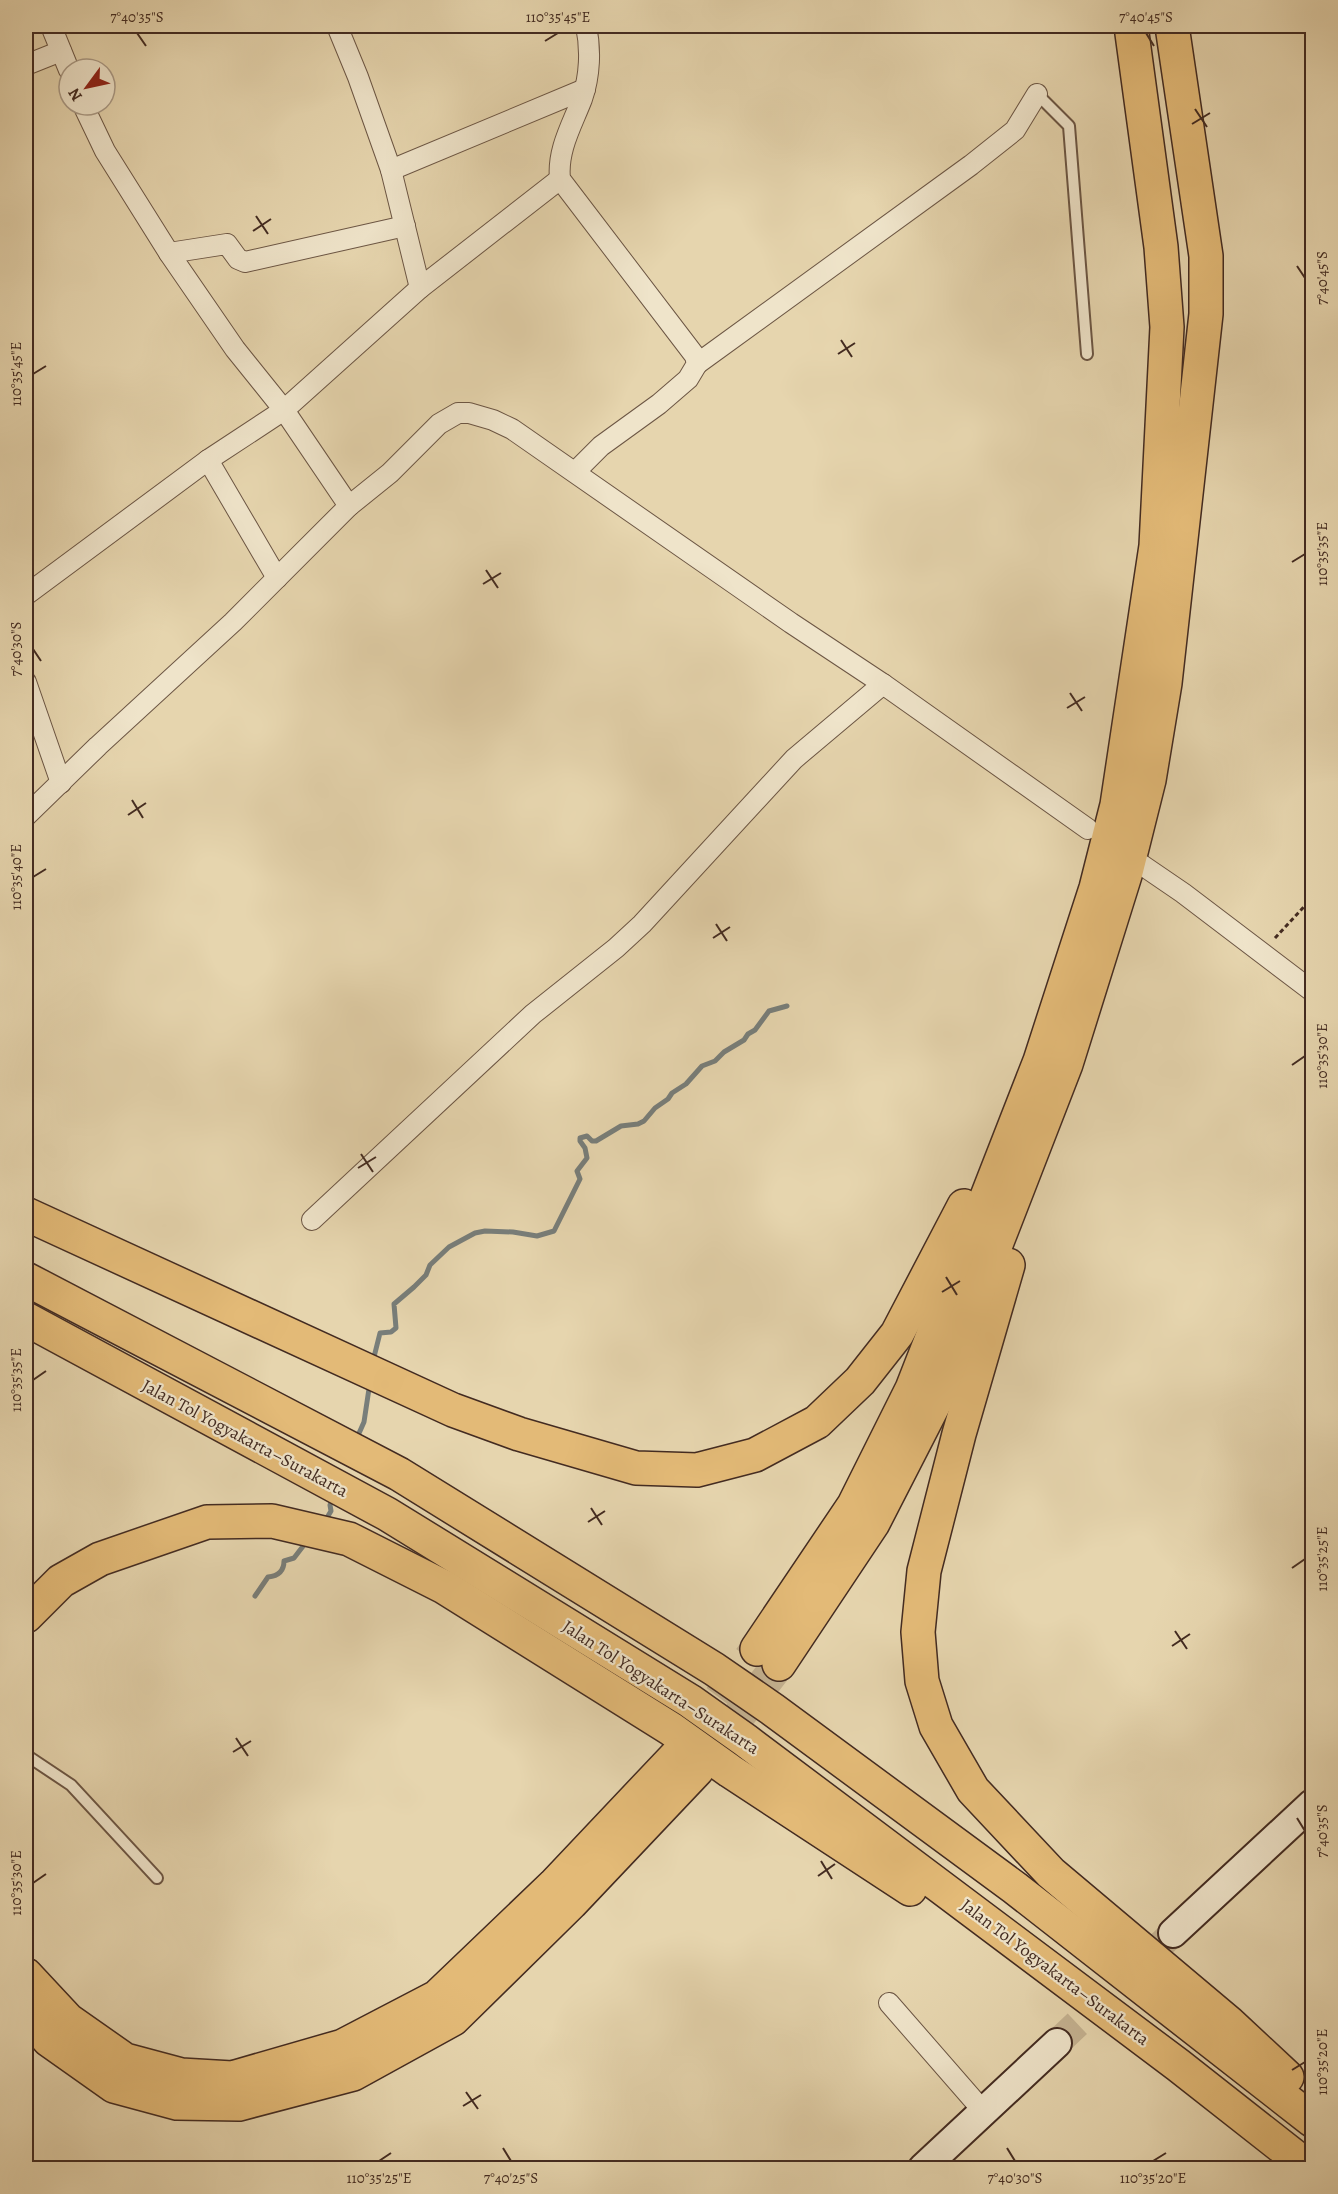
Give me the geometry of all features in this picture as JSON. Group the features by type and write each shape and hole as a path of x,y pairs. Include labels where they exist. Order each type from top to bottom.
{"highway":[{"path":"1131,26 1161,247 1167,327 1156,546 1117,805 924,1571 918,1632 922,1681 936,1726 973,1790 1051,1873 1228,2022 1312,2101"},
{"path":"768,1656 854,1504 912,1389 1053,1062 1126,872 1149,780 1165,683 1206,314 1206,256 1172,26"},
{"path":"26,1214 453,1410 519,1434 636,1468 697,1470 755,1455 817,1422 860,1381 897,1334 1053,1062"},
{"path":"26,1279 399,1474 714,1669 1015,1888 1312,2120"},
{"name":"Jalan Tol Yogyakarta–Surakarta","path":"26,1320 387,1514 690,1701 1178,2065 1309,2169"},
{"path":"26,1616 61,1581 100,1559 207,1522 272,1521 349,1539 444,1587 671,1729 749,1784 1178,2065"},
{"path":"26,1975 68,2020 125,2060 181,2075 232,2078 343,2046 437,1997 554,1885 687,1763 571,1902 453,2019 353,2074 239,2104 177,2103 114,2086 49,2040 26,2014"}],"street":[{"path":"51,26 64,57"},
{"path":"337,26 391,170 420,288"},
{"path":"586,26 589,38 589,65 585,89 563,146 560,178 695,356 697,364"},
{"path":"26,65 61,51"},
{"path":"391,170 585,89"},
{"path":"575,472 601,446 681,386 694,372 697,364 971,165 1015,130 1037,94"},
{"path":"89,117 105,151 169,253 235,349 284,410 349,506"},
{"path":"26,595 208,459 284,410 420,288 560,178"},
{"path":"169,253 227,244 238,259 245,262 405,226"},
{"path":"26,816 98,746 233,622 349,506 390,473 439,424 458,413 478,414 512,429 883,684 1088,829"},
{"path":"208,459 277,578"},
{"path":"26,682 61,783"},
{"path":"312,1220 533,1014 624,940 794,759 883,684"},
{"path":"1142,865 1183,893 1260,954 1312,991"},
{"path":"1173,1933 1312,1804"},
{"path":"889,2003 984,2112"},
{"path":"923,2169 1057,2043"}],"lane":[{"path":"1037,94 1069,126 1087,354"},
{"path":"26,1755 71,1785 157,1878"}],"path":[{"path":"1260,954 1312,898"}],"waterway":[{"path":"373,1361 380,1333 391,1332 396,1328 394,1304 426,1275 430,1265 449,1247 475,1233 485,1231 537,1236 554,1231 580,1179 577,1171 587,1158 580,1138 587,1136 592,1141 596,1141 621,1126 644,1121 672,1093 686,1084 702,1066 715,1061 724,1052 744,1040 755,1030 769,1011 787,1006"},
{"path":"356,1440 364,1422 370,1382"},
{"path":"325,1521 331,1511 330,1505 333,1498"},
{"path":"255,1596 268,1577 280,1572 284,1561 294,1558 307,1541"}],"tunnel":[{"path":"690,1737 757,1649"},
{"path":"697,1770 779,1664"},
{"path":"1057,2043 1173,1933"}]}
